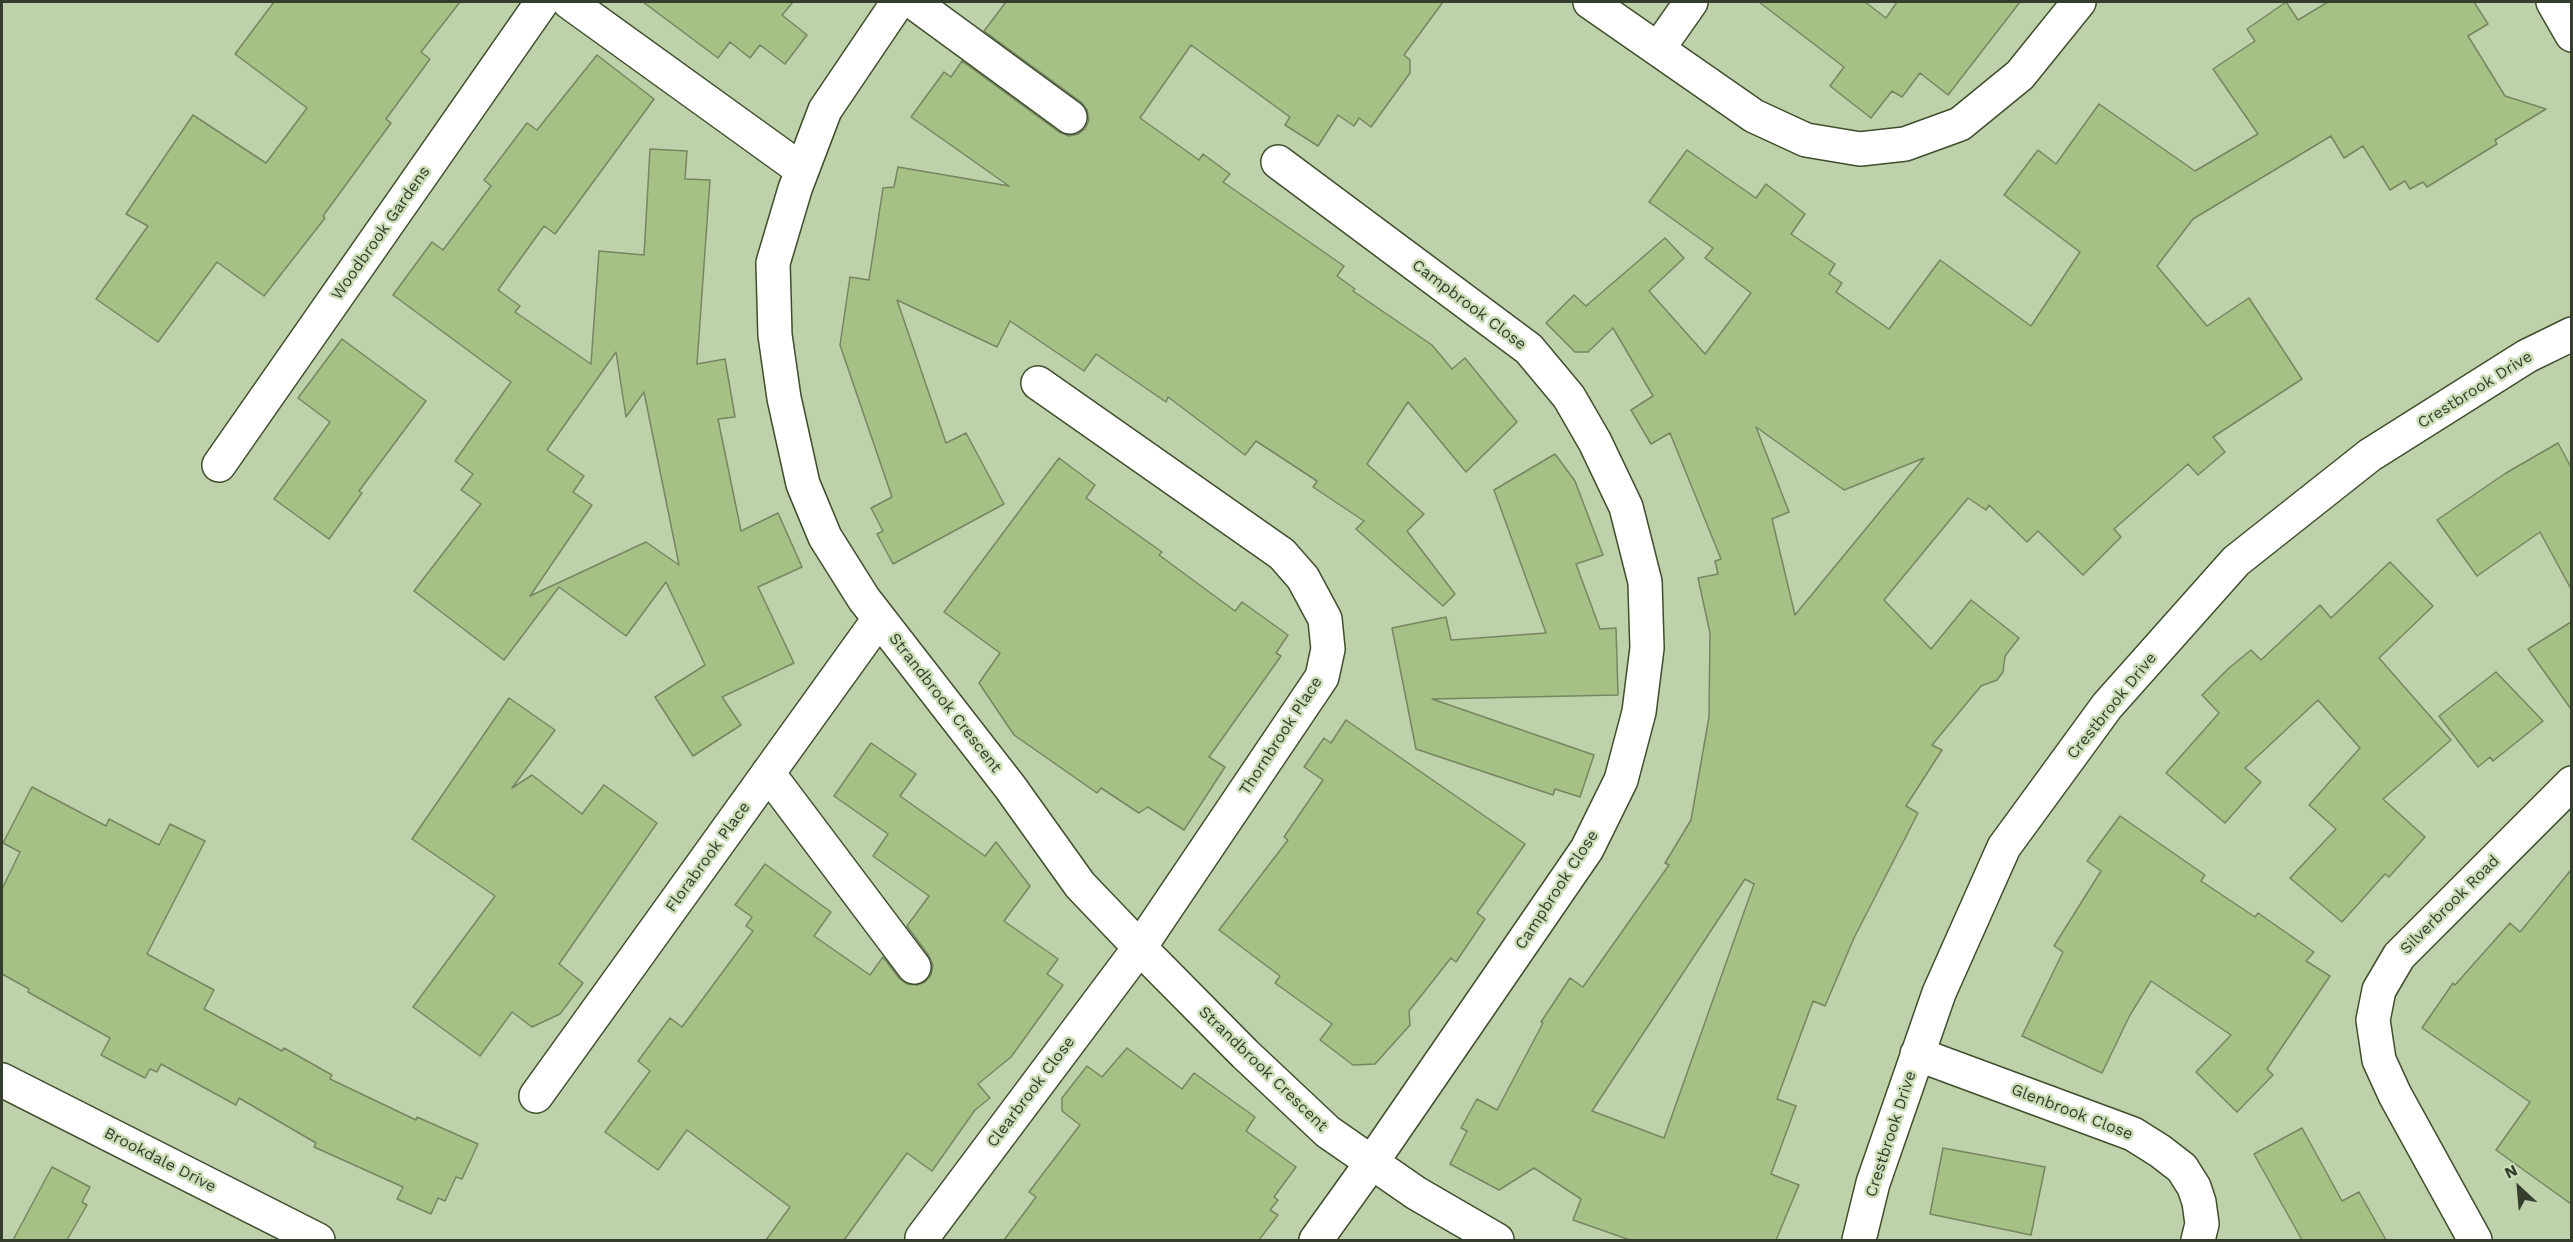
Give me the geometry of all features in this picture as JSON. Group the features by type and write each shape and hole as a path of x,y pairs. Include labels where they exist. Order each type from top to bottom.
{"street":[{"name":"Woodbrook Gardens","path":"219,465 542,2"},
{"path":"569,2 802,170"},
{"name":"Strandbrook Crescent","path":"898,2 825,110 802,170 773,263 776,334 784,398 803,484 825,537 879,619 1010,787 1080,885 1245,1054 1328,1132 1416,1192 1497,1240"},
{"path":"913,2 1070,117"},
{"path":"1590,2 1754,116 1806,140 1860,149 1905,144 1960,124 2020,75 2079,2"},
{"path":"1658,49 1691,2"},
{"path":"2553,2 2571,35"},
{"name":"Campbrook Close","path":"1278,162 1529,349 1569,397 1596,442 1626,507 1645,582 1647,648 1640,701 1621,780 1587,849 1316,1240"},
{"name":"Crestbrook Drive","path":"1859,1240 1873,1183 1939,993 2004,847 2107,706 2236,561 2370,455 2527,356 2571,334"},
{"name":"Thornbrook Place","path":"1038,383 1282,554 1303,578 1325,619 1328,649 1322,677 1140,947"},
{"name":"Florabrook Place","path":"536,1096 879,619"},
{"path":"768,773 914,967"},
{"name":"Silverbrook Road","path":"2475,1240 2395,1095 2379,1060 2373,1020 2379,990 2399,956 2571,783"},
{"name":"Clearbrook Close","path":"922,1238 1140,947"},
{"name":"Glenbrook Close","path":"1917,1054 2133,1134 2160,1151 2182,1168 2194,1187 2202,1224 2198,1240"},
{"name":"Brookdale Drive","path":"2,1080 318,1240"}],"building":[{"path":"274,2 460,2 421,52 430,59 386,119 391,123 323,216 325,218 264,296 217,262 158,342 96,299 148,226 126,214 193,115 266,163 307,108 235,54"},
{"path":"643,2 793,2 782,15 807,35 785,64 760,45 750,58 730,42 718,58"},
{"path":"1006,2 1443,2 1404,55 1410,60 1410,73 1371,127 1359,118 1354,126 1338,115 1318,146 1285,125 1290,117 1191,45 1140,118 1199,160 1203,154 1230,174 1223,182 1344,266 1337,276 1355,289 1353,291 1432,345 1452,369 1465,358 1517,422 1466,472 1408,402 1367,464 1424,514 1407,531 1455,594 1443,606 1356,529 1364,521 1313,487 1317,481 1256,441 1245,455 1168,397 1166,402 1096,354 1084,371 1010,321 997,347 897,300 946,443 966,433 1004,504 893,564 877,534 883,531 871,508 892,497 840,345 850,277 869,280 883,188 894,187 898,167 1009,186 911,117 944,72 951,77 962,61 1059,132 1069,136 1078,134 1085,129 1089,120 1087,110 1081,102 984,31"},
{"path":"1759,2 1865,2 1886,18 1897,2 2020,2 1948,95 1920,73 1902,97 1892,91 1871,118 1830,86 1844,67"},
{"path":"2286,2 2298,20 2328,2 2474,2 2488,24 2468,36 2505,96 2546,109 2495,140 2497,144 2427,187 2423,182 2410,189 2405,181 2390,190 2363,146 2344,158 2331,136 2193,219 2157,266 2207,326 2249,298 2302,379 2213,437 2225,452 2198,475 2188,464 2114,529 2121,537 2083,575 2038,531 2027,542 1989,505 1986,510 1968,498 1884,600 1931,649 1971,600 2019,638 2005,656 2003,672 1997,680 1981,686 1932,745 1942,750 1906,806 1918,813 1854,938 1825,1006 1813,1001 1777,1099 1796,1106 1771,1174 1799,1185 1776,1240 1630,1240 1573,1220 1581,1199 1534,1168 1499,1190 1450,1164 1467,1131 1461,1128 1477,1099 1497,1110 1543,1023 1541,1022 1570,978 1583,987 1669,865 1665,863 1691,820 1709,717 1710,633 1698,578 1718,574 1715,561 1721,559 1670,433 1651,444 1631,410 1653,396 1613,328 1588,352 1575,352 1546,323 1574,295 1586,306 1665,238 1684,258 1649,291 1705,354 1751,293 1705,258 1713,248 1649,202 1687,150 1756,198 1766,184 1805,214 1791,234 1835,264 1829,274 1842,283 1836,292 1889,329 1940,260 2031,326 2080,252 2004,195 2038,150 2056,164 2099,104 2195,171 2258,134 2213,69 2255,41 2247,29","holes":["1756,427 1844,490 1924,458 1795,615 1772,519 1789,512","1745,879 1754,884 1664,1138 1592,1111"]},
{"path":"597,55 654,99 555,234 544,226 498,290 520,306 515,312 591,364 599,251 644,255 650,149 687,151 685,179 710,180 697,364 725,359 735,417 718,419 741,531 778,513 802,567 758,587 794,663 722,697 741,725 693,756 655,697 705,665 666,582 626,636 559,587 504,660 414,591 481,504 461,490 473,474 455,461 511,382 393,295 432,242 443,250 491,186 484,180 527,123 537,130","holes":["616,352 626,417 644,392 679,565 646,542 530,596 592,505 573,492 584,476 547,450"]},
{"path":"342,339 426,401 359,491 362,493 329,539 274,499 330,422 298,398"},
{"path":"2558,443 2571,467 2571,589 2540,532 2477,576 2437,520 2506,473"},
{"path":"1555,454 1575,481 1603,555 1576,564 1600,629 1616,628 1618,695 1432,699 1594,755 1580,797 1555,789 1553,795 1416,749 1392,628 1446,617 1451,640 1546,633 1494,490"},
{"path":"1059,458 1095,485 1086,498 1162,552 1159,555 1235,611 1242,602 1288,635 1276,653 1281,656 1209,757 1225,767 1184,830 1148,807 1139,813 1101,788 1097,793 1014,735 979,683 1000,653 944,612"},
{"path":"2390,562 2433,606 2379,658 2451,740 2383,799 2425,837 2389,877 2385,874 2342,922 2290,878 2336,829 2309,805 2360,748 2318,700 2245,768 2261,782 2225,823 2166,773 2219,713 2202,695 2229,668 2251,650 2261,660 2320,605 2331,618"},
{"path":"2571,622 2571,709 2528,649"},
{"path":"2496,672 2543,721 2493,761 2490,757 2478,767 2439,716"},
{"path":"509,698 555,730 512,788 532,775 582,814 604,785 657,823 559,964 583,983 560,1014 532,1027 512,1012 480,1056 413,1007 495,896 412,839"},
{"path":"1346,720 1525,844 1477,913 1485,919 1456,962 1451,958 1409,1011 1410,1025 1375,1064 1353,1065 1320,1040 1332,1024 1275,983 1280,976 1219,930 1288,840 1284,837 1323,780 1304,767 1324,738 1331,743"},
{"path":"871,743 916,774 900,796 985,856 996,842 1030,886 1004,921 1058,959 1047,974 1063,985 1011,1057 978,1084 990,1098 975,1110 932,1171 907,1153 844,1240 766,1240 790,1207 687,1130 658,1170 605,1132 650,1071 638,1061 670,1018 682,1027 753,931 746,926 752,917 735,905 765,864 831,912 814,936 870,975 883,957 899,978 907,984 917,985 925,982 931,975 933,965 929,956 907,926 929,896 873,856 888,834 834,796"},
{"path":"32,787 106,826 109,819 159,845 170,824 205,841 147,954 214,990 204,1009 282,1051 284,1048 332,1075 330,1079 416,1120 417,1117 478,1144 462,1179 456,1177 445,1201 438,1198 431,1214 397,1199 403,1187 314,1147 316,1143 239,1098 236,1105 161,1064 157,1072 150,1069 145,1078 101,1055 110,1038 28,992 29,989 2,974 2,889 20,852 3,843"},
{"path":"2120,816 2205,875 2201,881 2255,917 2258,913 2314,952 2306,961 2330,976 2267,1069 2273,1075 2237,1112 2196,1072 2231,1035 2151,981 2130,1015 2102,1073 2022,1036 2063,952 2054,946 2101,871 2087,861"},
{"path":"2571,870 2571,1204 2496,1150 2530,1102 2422,1028 2453,983 2455,985 2510,923 2520,932"},
{"path":"1127,1048 1182,1089 1194,1073 1255,1117 1246,1131 1296,1167 1274,1197 1278,1200 1270,1210 1278,1215 1259,1240 1004,1240 1036,1197 1029,1192 1080,1125 1062,1111 1062,1098 1087,1066 1102,1077"},
{"path":"2302,1128 2342,1201 2359,1192 2386,1240 2302,1240 2254,1154"},
{"path":"1943,1148 2045,1167 2031,1235 1930,1214"},
{"path":"52,1167 90,1187 82,1202 87,1205 67,1240 13,1240"}]}
